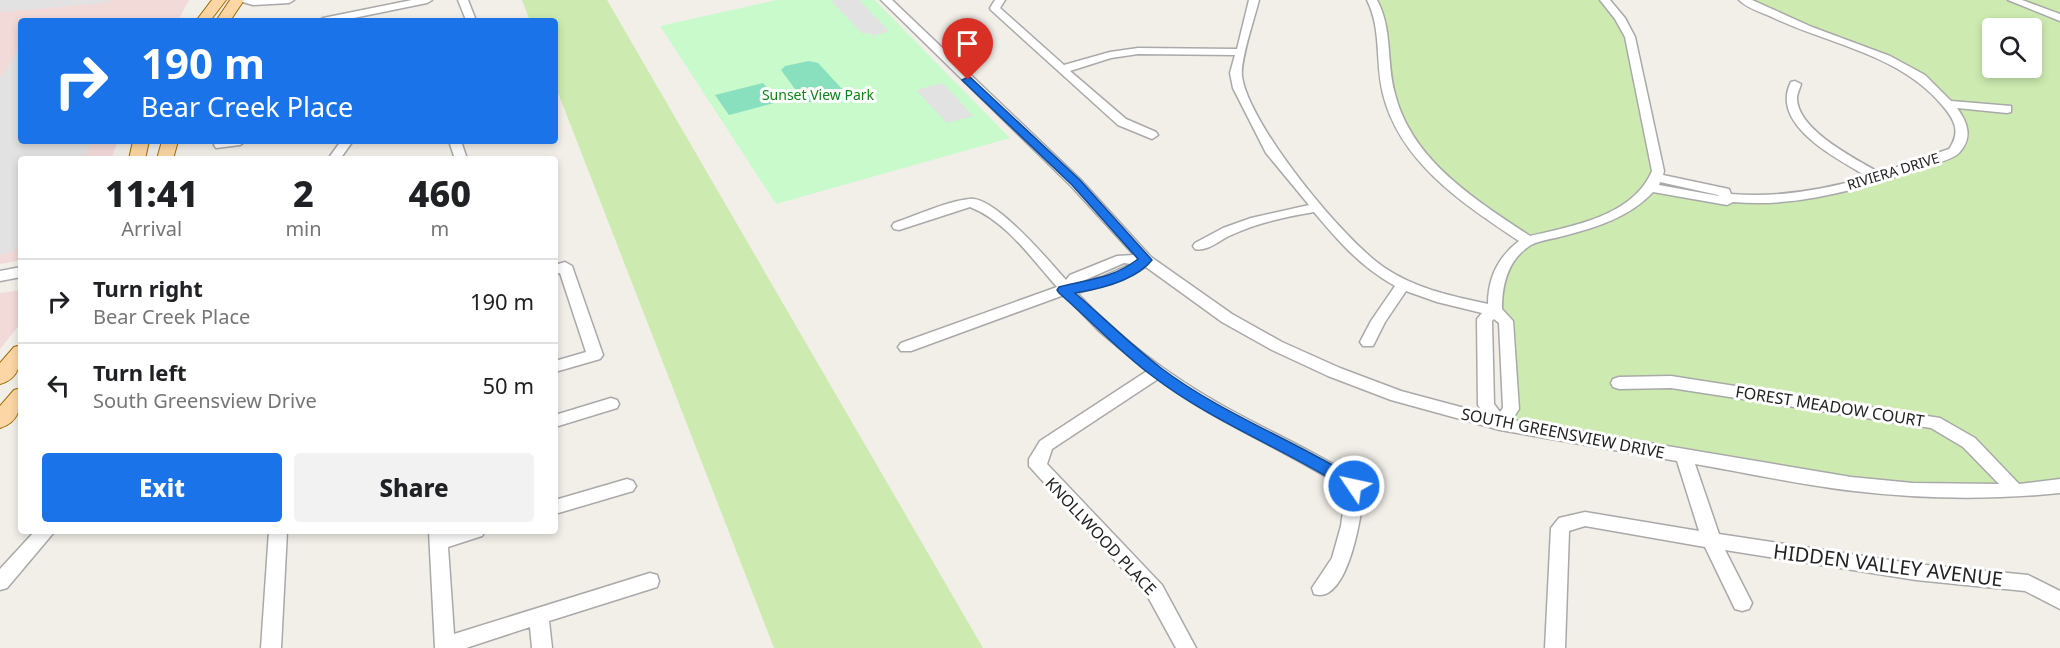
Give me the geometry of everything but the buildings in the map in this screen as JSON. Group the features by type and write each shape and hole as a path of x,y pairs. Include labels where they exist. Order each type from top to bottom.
{"main road":[{"path":"205,18 219,0"},
{"path":"225,18 239,0"},
{"path":"0,377 18,356"},
{"path":"0,420 18,399"}],"street":[{"path":"219,0 225,0"},
{"path":"239,0 253,2 290,0"},
{"path":"338,18 427,0"},
{"path":"463,0 470,18"},
{"name":"SOUTH GREENSVIEW DRIVE","path":"886,0 1076,183 1146,260 1227,318 1305,359 1397,396 1500,424 1851,484 1913,490 2015,491 2060,486"},
{"path":"1254,0 1237,77 1251,115 1272,153 1352,249 1379,271 1403,285 1443,299 1495,311 1506,321 1511,409 1500,424 1485,405 1484,319 1495,311"},
{"path":"1372,0 1382,25 1390,98 1408,136 1429,163 1464,198 1527,241"},
{"path":"1495,311 1494,288 1502,269 1518,248 1527,241 1624,210 1642,199 1654,183 1658,171 1630,37 1620,18 1605,0"},
{"name":"RIVIERA DRIVE","path":"1654,183 1724,192 1726,197 1767,200 1792,198 1812,195 1877,177 1953,152 1962,141 1964,133 1959,118 1929,83 1896,62 1808,29 1744,0"},
{"path":"2013,0 2060,18"},
{"path":"999,2 995,8 1002,16 1122,122 1152,135"},
{"path":"392,7 394,18"},
{"path":"1753,17 1769,12"},
{"path":"1064,69 1110,55 1138,51 1241,52"},
{"path":"1795,84 1791,92 1791,104 1804,126 1831,148 1877,177"},
{"path":"1948,104 2007,109"},
{"path":"220,145 225,144"},
{"path":"899,226 964,203 977,204 994,212 1044,265 1064,290 1157,372 1217,410 1316,461 1354,486 1355,500 1342,554 1339,563 1321,588"},
{"path":"1200,246 1220,234 1270,215 1316,208"},
{"path":"906,347 1064,290 1075,278 1122,259 1146,260"},
{"path":"558,269 565,267 595,355 558,366"},
{"path":"0,276 18,273"},
{"path":"1368,342 1378,321 1403,285"},
{"name":"KNOLLWOOD PLACE","path":"1157,372 1046,445 1038,459 1038,466 1155,591 1186,648"},
{"name":"FOREST MEADOW COURT","path":"1619,383 1671,382 1934,422 1956,431 1974,445 2015,491"},
{"path":"558,420 610,405"},
{"path":"1684,455 1712,541 1728,580 1742,603"},
{"path":"558,506 627,486"},
{"name":"HIDDEN VALLEY AVENUE","path":"1555,648 1560,528 1565,523 1585,519 1916,572 2028,583 2060,601"},
{"path":"0,582 43,534"},
{"path":"271,648 278,534"},
{"path":"453,534 438,536 445,647 650,581"},
{"path":"539,616 542,648"}],"shaded area":[{"path":"0,0 189,0 180,18 18,18 18,144 117,144 112,156 18,156 18,261 0,264"},
{"path":"0,0 114,0 104,3 0,12"},
{"path":"859,0 889,31 873,36 869,33 863,34 831,1"},
{"path":"18,51 18,144 90,144 85,156 18,156 18,248 4,255 0,254 0,78"},
{"path":"943,83 973,116 947,123 916,90"},
{"path":"18,290 18,327 0,349 0,293"}],"green space":[{"path":"522,0 607,0 983,648 774,648 558,93 558,18 529,18"},
{"name":"Sunset View Park","path":"776,0 875,0 1010,138 776,204 660,26"},
{"path":"1377,0 1609,0 1624,19 1660,183 1723,197 1791,199 1951,158 1967,145 1968,127 1959,118 1952,103 1943,92 1926,76 1745,0 2060,0 2060,488 1926,491 1506,425 1501,322 1504,284 1513,263 1533,244 1490,212 1448,176 1413,135 1401,111 1393,85 1385,20"},
{"path":"809,61 818,63 843,90 842,95 817,103 804,101 781,70 785,66"},
{"path":"763,83 778,102 729,115 715,95"}],"route":[{"path":"968,80 1076,183 1146,260 1134,269 1094,286 1064,290 1157,372 1217,410 1316,461 1354,486"}]}
